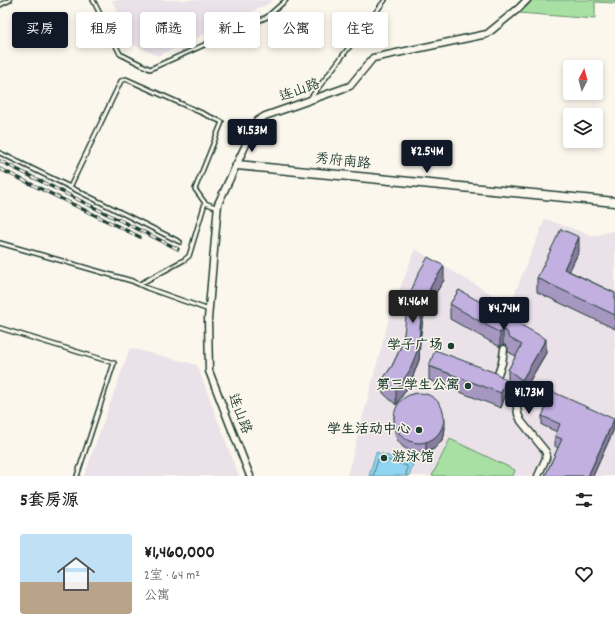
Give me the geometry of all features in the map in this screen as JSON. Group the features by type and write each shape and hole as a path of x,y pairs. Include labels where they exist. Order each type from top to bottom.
{"street":[{"name":"连山路","path":"250,476 210,371 208,319 218,204 257,121 265,116 350,86 373,58 487,34 519,8 526,0"},
{"name":"秀府南路","path":"237,165 615,202"},
{"path":"504,349 502,363 497,377 498,382 515,396 518,414 521,421 546,452 546,458 538,476"}],"lane":[{"path":"0,5 10,0"},
{"path":"93,0 120,54 150,69 267,17 286,0"},
{"path":"308,101 385,0"},
{"path":"70,187 121,81 126,79 222,122 195,189 205,203 218,208"},
{"path":"0,153 180,242"},
{"path":"140,284 184,260 188,256 205,203"},
{"path":"0,243 132,281 147,288 209,310"},
{"path":"0,328 114,363 77,476"}],"shaded area":[{"path":"112,0 273,0 251,12 204,12 204,34 196,38 196,12 140,12 140,48 132,44 132,12 117,12"},
{"path":"141,48 175,48 158,56"},
{"path":"545,219 594,236 615,230 615,476 347,476 389,318 415,249 510,305"},
{"path":"130,348 197,365 239,476 84,476"}],"green space":[{"path":"533,0 615,0 615,3 595,2 595,19 519,13"},
{"path":"450,439 515,470 513,476 432,476"}],"water":[{"name":"游泳馆","path":"376,452 413,464 409,476 369,476"}],"building":[{"path":"561,229 579,237 564,269 615,293 615,315 537,278"},
{"path":"428,257 444,266 432,284 423,304 419,346 410,370 396,391 383,379 392,366 400,349 404,334 408,299 418,274"},
{"path":"459,290 546,339 522,380 508,370 522,345 508,337 508,333 506,331 503,330 500,333 450,304"},
{"path":"435,350 496,373 506,380 501,393 429,366"},
{"path":"553,392 614,419 588,476 545,476 562,439 555,436 560,424 542,416"},
{"name":"学生活动中心","path":"414,393 424,393 437,400 444,413 444,423 437,436 424,443 414,443 405,439 398,432 394,423 394,413 398,404 405,397"}],"railway":[{"path":"0,161 178,249"},
{"path":"0,169 140,237"}],"place":[{"name":"学子广场","path":"451,346"},
{"name":"第三学生公寓","path":"468,386"},
{"name":"学生活动中心","path":"419,430"},
{"name":"游泳馆","path":"384,458"}]}
